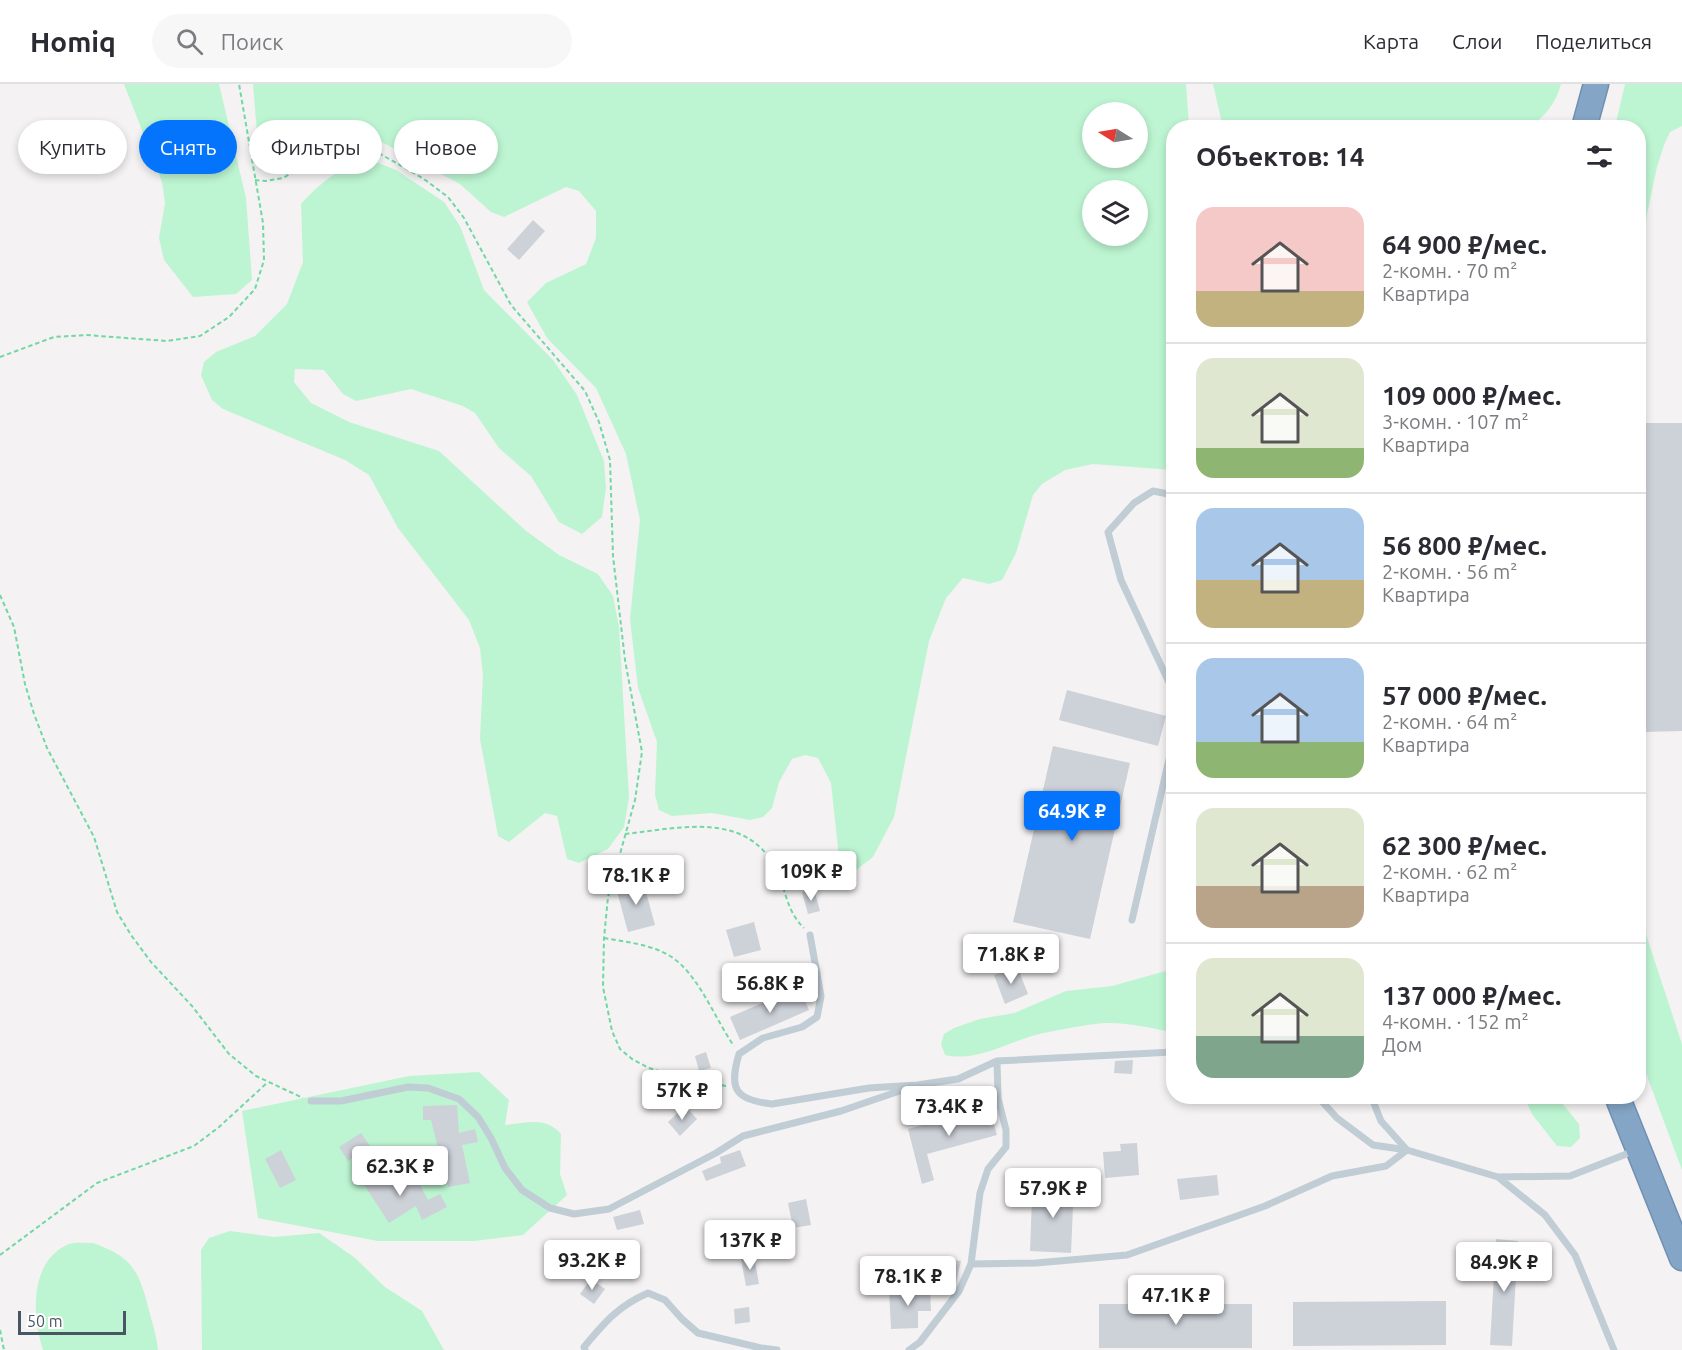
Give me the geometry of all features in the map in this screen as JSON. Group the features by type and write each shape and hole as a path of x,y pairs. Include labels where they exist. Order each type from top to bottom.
{"highway":[{"path":"1586,120 1596,84"},
{"path":"1620,1104 1682,1258"}],"lane":[{"path":"1166,494 1153,491 1134,503 1108,532 1121,580 1166,676"},
{"path":"1132,920 1166,772"},
{"path":"810,935 821,996 817,1017 802,1027 763,1038 739,1054 733,1075 735,1087 742,1095 759,1103 772,1104 869,1088 917,1085 958,1079 997,1061 1166,1052"},
{"path":"909,1350 920,1342 959,1291 971,1264 980,1193 988,1169 1006,1147 1006,1130 998,1098 997,1061"},
{"path":"311,1101 341,1101 408,1087 428,1088 459,1099 478,1117 505,1168 522,1191 550,1208 574,1214 609,1209 716,1153 743,1136 841,1111 917,1085"},
{"path":"1324,1104 1337,1118 1373,1145 1407,1150 1497,1177 1570,1176 1637,1150"},
{"path":"1374,1104 1381,1121 1407,1150"},
{"path":"971,1264 1036,1263 1126,1255 1265,1206 1332,1176 1386,1166 1407,1150"},
{"path":"1497,1177 1545,1215 1575,1255 1614,1350"},
{"path":"585,1350 584,1347 608,1318 629,1301 648,1293 665,1300 699,1333 777,1350"}],"path":[{"path":"0,357 54,337 86,335 167,341 200,336 229,317 255,289 264,260 263,224 239,84"},
{"path":"255,180 283,178 342,145 356,143 370,148 424,178 448,197 464,218 511,305 585,391 599,422 610,460 613,556 625,660 642,752 635,800 608,897 603,987 612,1031 620,1049 649,1068 682,1078 735,1087"},
{"path":"0,595 14,627 25,684 47,748 94,837 117,912 131,935 192,1006 229,1054 268,1083 311,1101"},
{"path":"626,834 693,826 728,829 749,838 763,850 777,871 795,920 810,935"},
{"path":"604,938 643,945 671,956 686,970 739,1054"},
{"path":"0,1255 97,1183 194,1146 268,1083"},
{"path":"0,1330 4,1350"}],"green space":[{"path":"124,84 219,84 228,120 139,120 139,123"},
{"path":"253,84 1186,84 1189,120 1166,120 1166,469 1093,464 1065,470 1042,484 1033,495 1016,553 1002,580 989,584 963,578 946,598 929,641 894,817 873,857 852,873 840,867 831,783 818,758 805,755 792,759 779,782 772,808 763,817 750,820 712,813 672,816 659,810 655,795 657,742 638,688 630,619 640,520 626,454 596,388 547,338 527,302 546,283 586,264 596,238 596,211 579,191 566,187 504,217 491,212 460,184 441,174 498,174 498,120 394,120 394,149 382,142 382,120 256,120"},
{"path":"1213,84 1561,84 1549,109 1539,120 1221,120"},
{"path":"1625,84 1682,84 1682,126 1670,132 1664,145 1646,219 1646,120 1617,120"},
{"path":"237,160 246,198 252,280 236,294 193,297 164,260 159,238 165,203 159,174 237,174"},
{"path":"382,164 394,169 394,174 402,174 444,202 460,226 484,290 553,360 577,395 604,461 606,488 602,517 582,534 559,522 531,476 499,448 475,413 463,406 411,389 356,401 343,394 324,370 295,369 294,382 311,403 349,422 439,451 525,530 559,555 598,574 613,596 619,627 629,798 624,827 608,849 579,863 567,859 557,816 545,813 509,842 498,836 480,739 483,675 480,648 469,620 398,528 369,475 345,460 223,409 212,400 201,375 204,362 216,352 255,336 287,304 303,262 301,204 335,174 382,174"},
{"path":"1646,934 1682,1044 1682,1170 1646,1073"},
{"path":"1166,971 1166,1031 1130,1024 1096,1024 1032,1036 970,1056 945,1055 941,1044 944,1034 954,1028 980,1019 1014,1013 1066,991 1112,986"},
{"path":"479,1072 509,1100 505,1125 542,1123 555,1128 561,1134 560,1174 567,1195 523,1235 474,1241 378,1241 258,1218 242,1111 409,1076"},
{"path":"1527,1104 1563,1104 1579,1124 1580,1138 1571,1147 1557,1146 1532,1114"},
{"path":"230,1231 274,1237 319,1233 354,1257 385,1287 422,1311 444,1350 202,1350 201,1250 209,1238"},
{"path":"71,1243 93,1243 118,1255 133,1268 146,1300 158,1350 43,1350 36,1306 40,1276 56,1252"}],"building":[{"path":"533,220 545,231 519,260 507,249"},
{"path":"1646,423 1682,423 1682,731 1646,732"},
{"path":"1067,690 1166,716 1158,746 1059,720"},
{"path":"1053,746 1130,763 1090,939 1013,922"},
{"path":"643,881 655,925 628,932 616,888"},
{"path":"814,889 820,911 808,914 802,892"},
{"path":"754,922 761,950 734,957 726,930"},
{"path":"1017,966 1028,994 1005,1004 994,975"},
{"path":"799,987 809,1010 740,1040 730,1017"},
{"path":"706,1052 711,1068 699,1071 695,1056"},
{"path":"1133,1060 1132,1074 1114,1073 1115,1061"},
{"path":"457,1105 459,1133 475,1129 478,1142 462,1145 470,1183 448,1187 431,1120 423,1120 423,1106"},
{"path":"685,1106 697,1119 680,1136 668,1122"},
{"path":"989,1107 997,1135 927,1154 934,1180 922,1184 908,1129"},
{"path":"361,1133 370,1146 348,1161 339,1147"},
{"path":"1137,1143 1139,1175 1105,1178 1103,1152 1121,1151 1120,1144"},
{"path":"281,1150 296,1180 280,1188 265,1159"},
{"path":"740,1150 746,1166 706,1181 702,1171 721,1163 720,1157"},
{"path":"382,1166 395,1188 416,1177 428,1200 440,1194 447,1207 422,1220 416,1206 389,1223 361,1180"},
{"path":"1217,1175 1219,1195 1180,1200 1177,1179"},
{"path":"1048,1181 1074,1182 1071,1253 1030,1251 1032,1197 1048,1198"},
{"path":"806,1199 811,1225 793,1228 788,1203"},
{"path":"640,1210 644,1224 617,1230 613,1217"},
{"path":"1496,1239 1518,1241 1512,1346 1490,1345"},
{"path":"754,1256 759,1284 746,1286 741,1259"},
{"path":"948,1259 961,1261 955,1285 943,1283"},
{"path":"591,1279 605,1289 594,1304 580,1294"},
{"path":"930,1288 931,1311 918,1311 918,1328 891,1329 889,1289"},
{"path":"1446,1301 1446,1345 1293,1346 1293,1302"},
{"path":"1099,1304 1252,1304 1252,1348 1099,1348"},
{"path":"749,1307 750,1322 735,1324 734,1309"}]}
